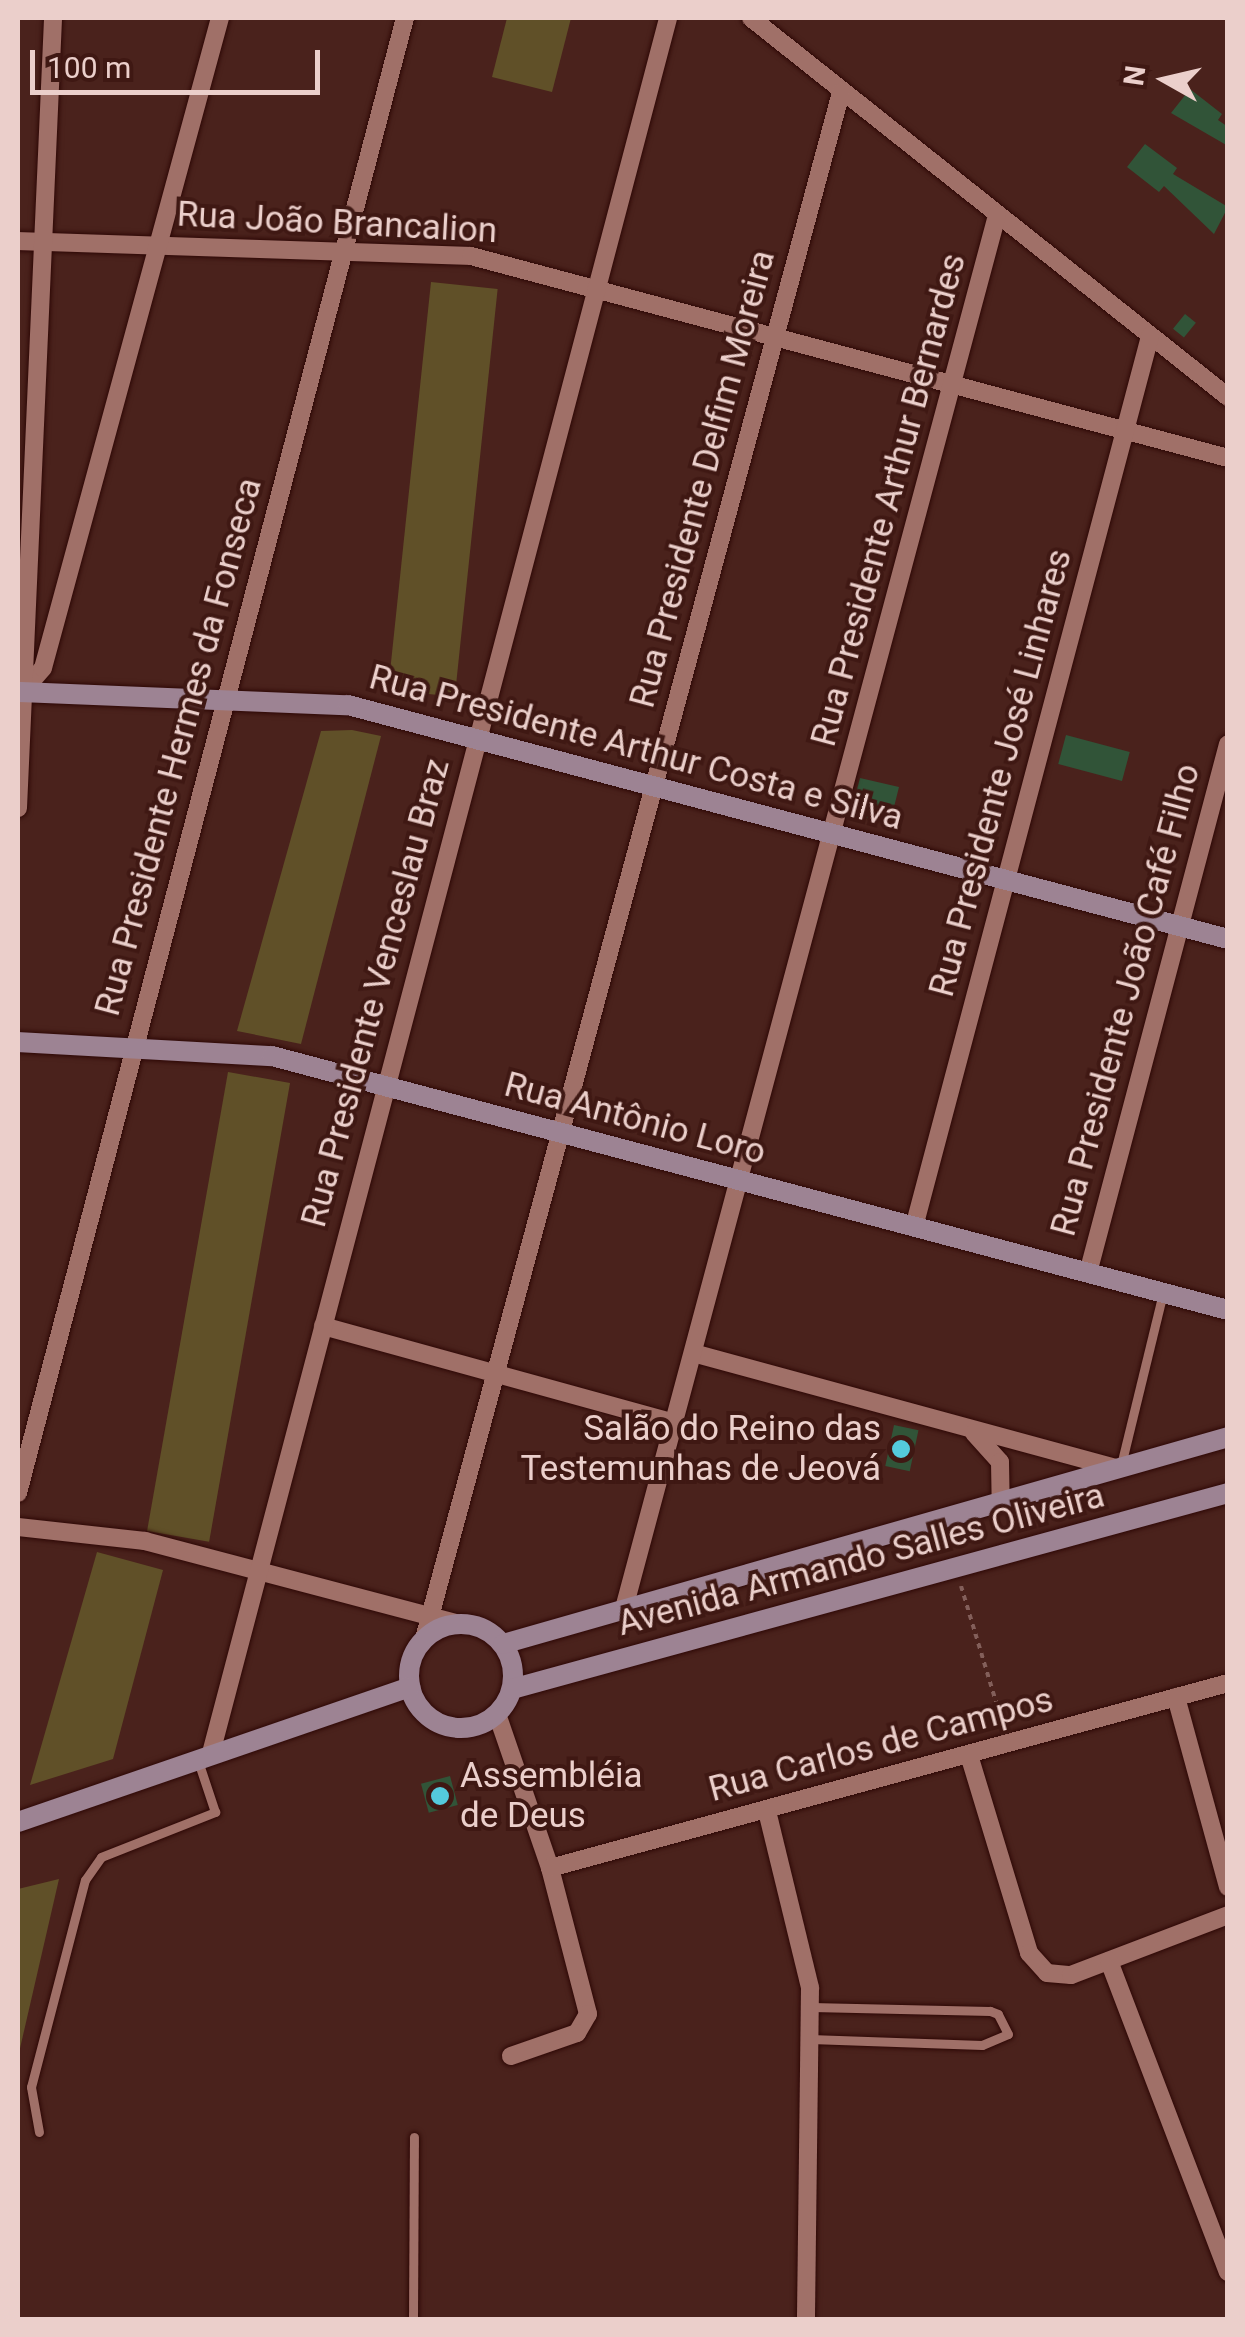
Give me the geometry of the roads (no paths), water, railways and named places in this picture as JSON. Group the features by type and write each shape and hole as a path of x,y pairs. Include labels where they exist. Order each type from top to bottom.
{"street":[{"path":"18,808 20,692 28,599 53,18"},
{"path":"20,692 43,668 220,18"},
{"name":"Rua Presidente Hermes da Fonseca","path":"18,1493 405,18"},
{"name":"Rua Presidente Venceslau Braz","path":"204,1756 259,1571 668,18"},
{"path":"751,18 1228,397"},
{"name":"Rua Presidente Delfim Moreira","path":"422,1641 842,92"},
{"name":"Rua Presidente Arthur Bernardes","path":"622,1612 956,384 998,216"},
{"name":"Rua João Brancalion","path":"18,241 471,256 1228,458"},
{"name":"Rua Presidente José Linhares","path":"914,1227 1150,336"},
{"path":"28,599 60,608"},
{"name":"Rua Presidente Arthur Costa e Silva","path":"20,692 348,705 1228,939"},
{"name":"Rua Presidente João Café Filho","path":"1088,1274 1228,744"},
{"name":"Rua Antônio Loro","path":"18,1042 250,1052 1228,1310"},
{"path":"323,1326 674,1423"},
{"path":"693,1354 1118,1466"},
{"path":"970,1429 1000,1462 1001,1500"},
{"name":"Avenida Armando Salles Oliveira","path":"503,1644 1228,1437"},
{"name":"Avenida Armando Salles Oliveira","path":"512,1690 1228,1492"},
{"path":"18,1516 18,1528 146,1541 466,1624 503,1644 512,1690 496,1714 478,1726 448,1727 422,1712 410,1687 422,1641"},
{"path":"441,1579 447,1600 466,1624"},
{"path":"386,1604 422,1641"},
{"path":"422,1641 466,1624"},
{"name":"Rua Carlos de Campos","path":"550,1868 767,1812 1228,1682"},
{"path":"18,1822 410,1687"},
{"path":"1176,1696 1228,1887"},
{"path":"496,1714 550,1868 588,2014 578,2033 511,2056"},
{"path":"969,1755 1030,1953 1058,1976 1109,1962 1228,1914"},
{"path":"767,1812 807,1965 811,2007 806,2320"},
{"path":"1109,1962 1228,2272"}],"lane":[{"path":"1118,1466 1163,1293"},
{"path":"39,2132 30,2087 85,1880 101,1857 215,1812 204,1756"},
{"path":"810,2039 982,2045 1008,2034 990,2012 811,2007"},
{"path":"412,2320 414,2137"}],"place":[{"name":"Salão do Reino das Testemunhas de Jeová","path":"901,1449"},
{"name":"Assembléia de Deus","path":"440,1796"}]}
